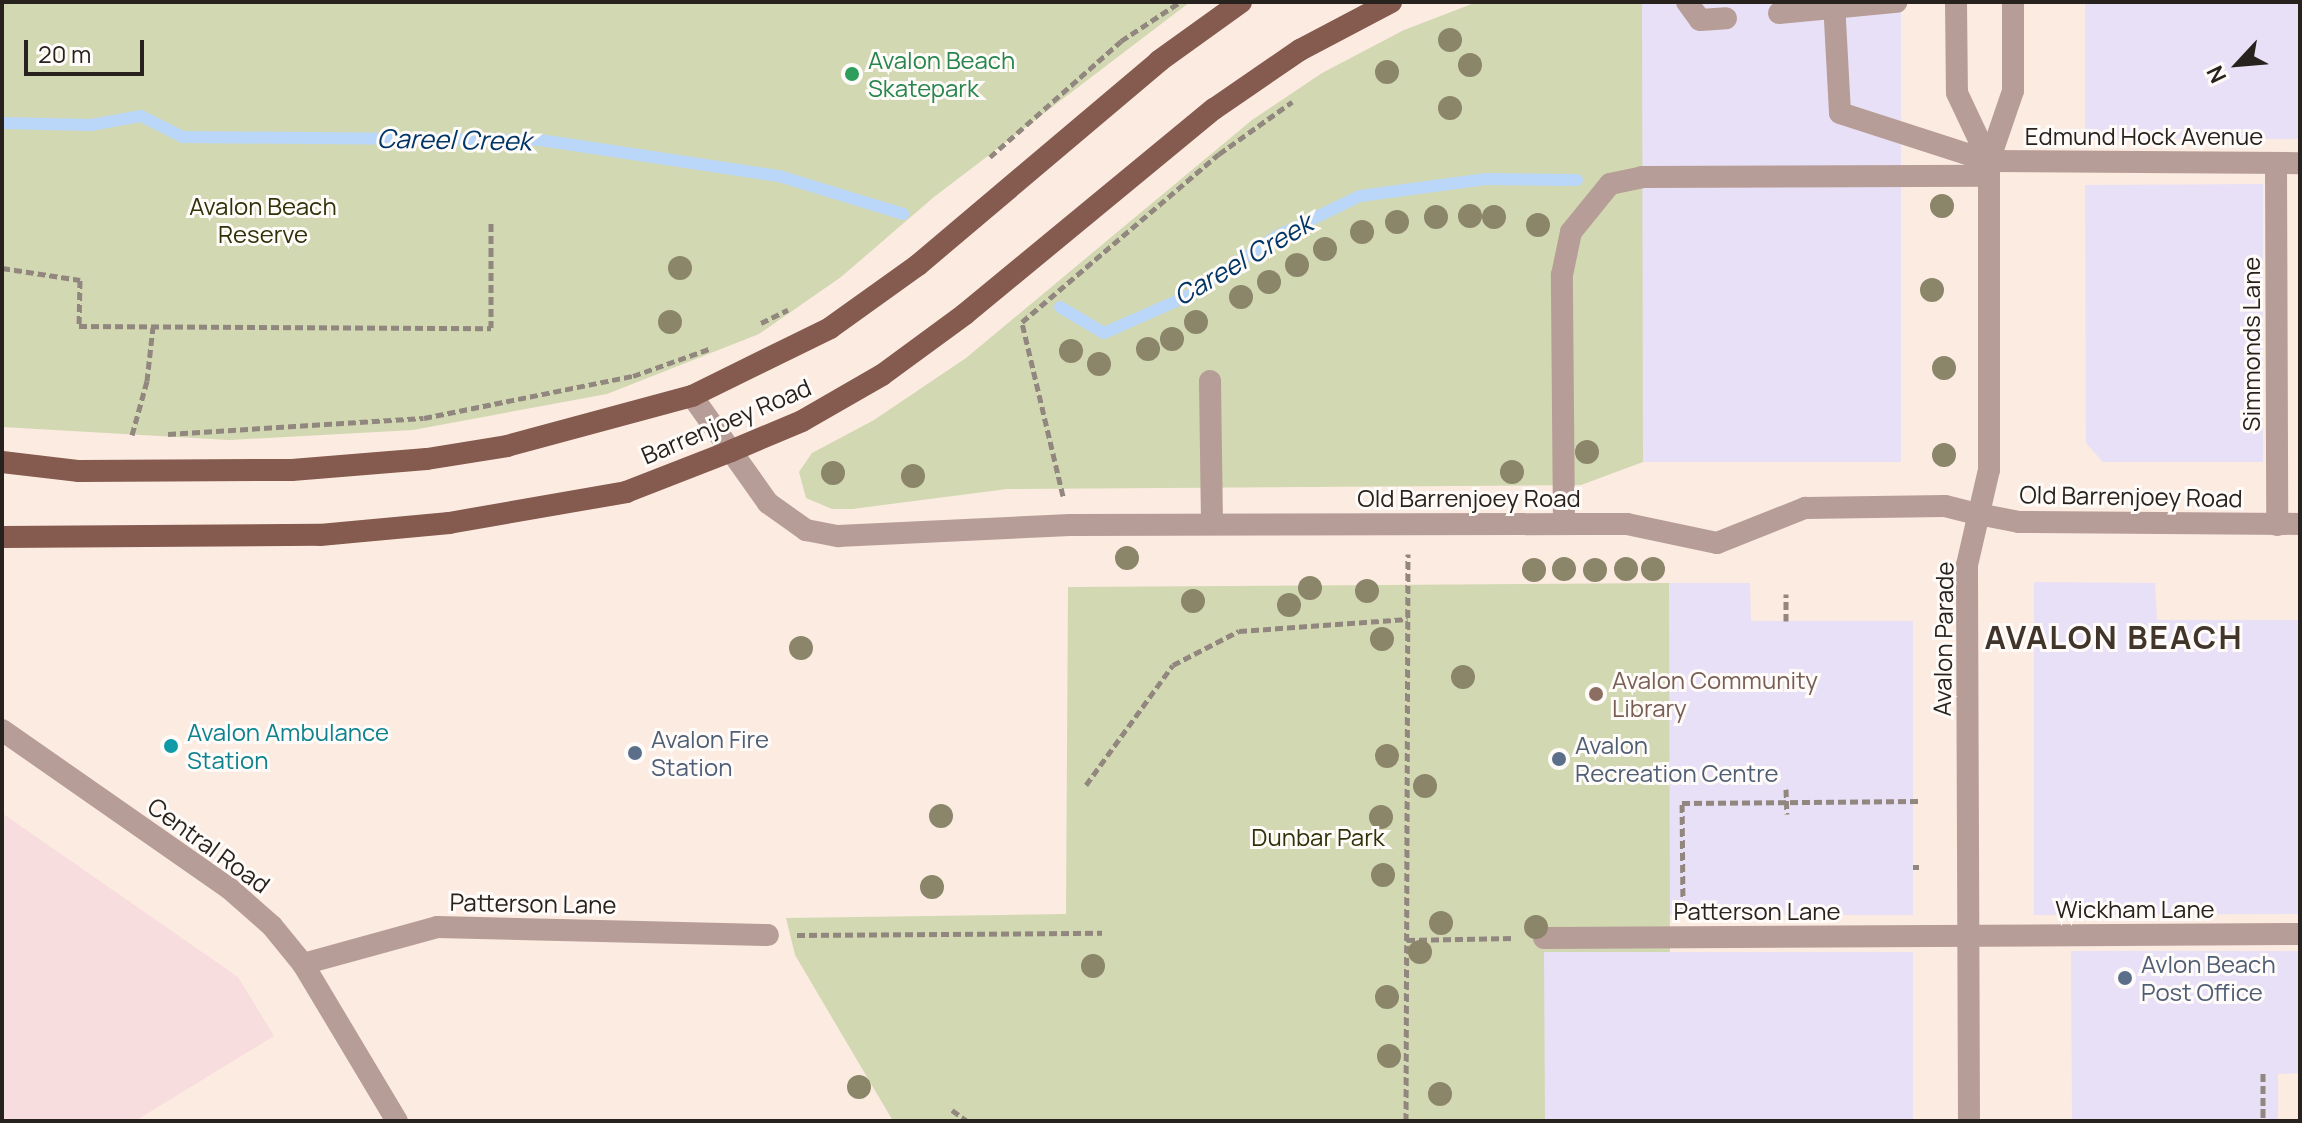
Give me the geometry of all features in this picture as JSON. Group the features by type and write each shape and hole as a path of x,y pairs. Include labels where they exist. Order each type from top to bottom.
{"main road":[{"name":"Barrenjoey Road","path":"2,462 79,471 277,470 427,459 507,446 692,396 830,328 918,265 1159,61 1241,2"},
{"name":"Barrenjoey Road","path":"2,537 320,535 449,523 626,492 802,421 882,375 965,314 1214,109 1300,50 1391,2"}],"street":[{"path":"1687,2 1700,20 1726,18"},
{"path":"1779,13 1834,5 1896,2"},
{"name":"Avalon Parade","path":"1956,2 1957,93 1989,168"},
{"name":"Avalon Parade","path":"1969,1121 1967,565 1989,470 1989,168 2013,91 2013,2"},
{"path":"1834,5 1840,113 1989,168"},
{"name":"Simmonds Lane","path":"2276,163 2289,525"},
{"name":"Edmund Hock Avenue","path":"1573,524 1562,275 1571,232 1610,184 1642,177 2300,163"},
{"path":"1210,381 1212,524"},
{"name":"Old Barrenjoey Road","path":"692,396 768,503 806,530 838,536 1070,525 1627,524 1717,543 1805,508 1945,506 2019,522 2289,525"},
{"name":"Central Road","path":"2,730 230,889 272,926 303,964 397,1121"},
{"name":"Patterson Lane","path":"303,964 437,927 768,935"},
{"name":"Wickham Lane","path":"1969,935 2300,934"},
{"name":"Patterson Lane","path":"1544,938 1969,935"}],"path":[{"path":"990,157 1121,41 1180,2"},
{"path":"1070,525 1022,322 1219,154 1292,102"},
{"path":"2,268 80,280 79,326 491,328 491,220"},
{"path":"746,330 796,306"},
{"path":"132,435 147,381 153,327"},
{"path":"168,434 424,418 633,376 722,343"},
{"path":"1406,1121 1408,524"},
{"path":"1786,594 1786,621"},
{"path":"1086,785 1173,665 1226,637 1239,631 1408,619"},
{"path":"1786,789 1787,814"},
{"path":"1683,937 1682,803 1919,801"},
{"path":"768,935 1102,933"},
{"path":"1407,940 1544,938"},
{"path":"2263,1073 2263,1121"},
{"path":"952,1110 967,1121"}],"shaded area":[{"path":"1642,2 1901,2 1901,462 1642,462"},
{"path":"2085,2 2300,2 2300,139 2085,139"},
{"path":"2263,184 2263,462 2103,462 2086,443 2085,185"},
{"path":"2034,582 2155,583 2157,620 2300,620 2300,914 2034,915"},
{"path":"1669,583 1750,583 1751,621 1913,621 1913,915 1669,915"},
{"path":"2,813 238,977 274,1036 135,1121 2,1121"},
{"path":"2071,951 2300,951 2300,1073 2278,1074 2278,1121 2072,1121"},
{"path":"1544,952 1913,952 1913,1121 1544,1121"}],"green space":[{"name":"Avalon Beach Reserve","path":"2,2 1190,2 934,197 841,277 759,334 607,394 413,430 229,440 2,427"},
{"path":"1477,2 1642,2 1643,462 1581,485 1007,489 852,509 832,509 806,498 799,472 812,453 874,420 966,358 1252,120 1322,73 1404,30"},
{"name":"Dunbar Park","path":"1669,583 1670,952 1544,952 1545,1121 893,1121 795,955 786,918 1066,914 1068,587"}],"waterway":[{"name":"Careel Creek","path":"2,123 91,125 141,116 183,137 540,140 779,176 903,214"},
{"name":"Careel Creek","path":"1060,307 1104,333 1188,296 1275,237 1360,196 1486,179 1577,180"}],"place":[{"name":"Avalon Beach Skatepark","path":"852,74"},
{"name":"Avalon Community Library","path":"1596,694"},
{"name":"Avalon Ambulance Station","path":"171,746"},
{"name":"Avalon Fire Station","path":"635,753"},
{"name":"Avalon Recreation Centre","path":"1559,759"},
{"name":"Avlon Beach Post Office","path":"2125,978"}],"district":[{"name":"AVALON BEACH","path":"2114,637"}]}
